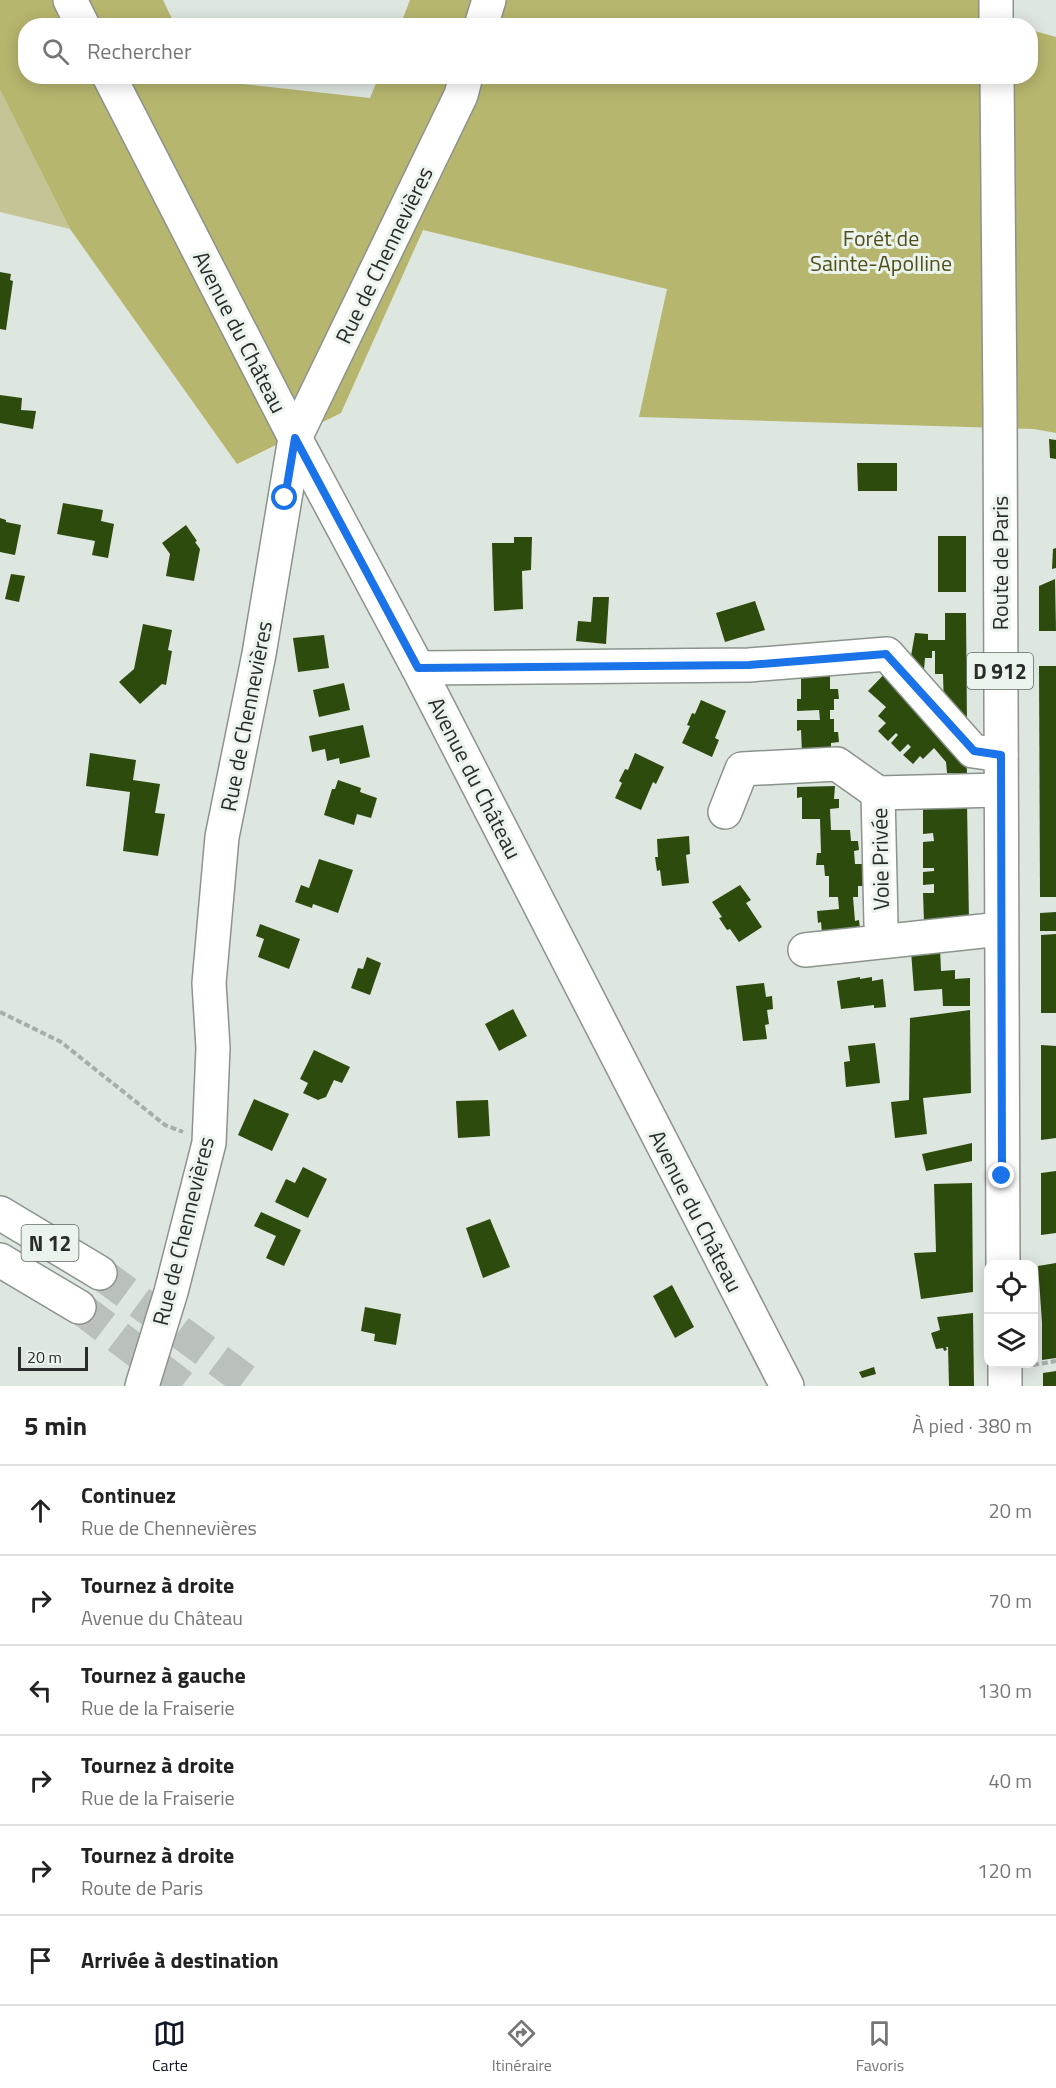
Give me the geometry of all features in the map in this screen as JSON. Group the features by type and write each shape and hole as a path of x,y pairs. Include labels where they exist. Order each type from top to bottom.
{"main road":[{"path":"70,0 79,18"},
{"path":"483,18 489,0"},
{"path":"996,0 996,18"},
{"name":"Avenue du Château","path":"113,84 295,438 418,668 787,1386"},
{"name":"Rue de Chennevières","path":"142,1386 171,1292 208,1143 213,1048 209,983 222,837 259,654 295,438 461,95 464,84"},
{"name":"Route de Paris","path":"997,84 1003,1260"},
{"path":"418,668 749,665 886,654 974,751 1001,755"},
{"name":"Voie Privée","path":"725,812 741,769 837,764 878,793 1000,790"},
{"name":"Voie Privée","path":"878,793 881,924"},
{"path":"805,950 1001,929"},
{"name":"N 12","path":"0,1213 100,1273"},
{"name":"N 12","path":"0,1260 79,1307"},
{"path":"1005,1368 1005,1386"}],"path":[{"path":"0,1012 61,1042 165,1125 208,1143"}],"green space":[{"name":"Forêt de Sainte-Apolline","path":"0,0 163,0 172,18 18,18 18,84 243,84 370,98 376,84 1038,84 1038,32 1056,37 1056,433 1034,429 639,417 667,289 423,230 341,413 237,464 70,229 0,90"},
{"path":"410,0 1001,0 1012,18 403,18"},
{"path":"0,90 70,229 0,212"}],"building":[{"path":"0,272 11,274 10,280 13,281 6,330 0,329"},
{"path":"0,395 22,398 21,410 36,411 33,429 0,423"},
{"path":"1049,439 1056,440 1056,459 1050,458"},
{"path":"857,463 897,463 897,491 858,491"},
{"path":"63,503 103,510 101,521 114,524 108,558 92,555 95,541 57,534"},
{"path":"0,518 6,522 21,525 15,555 0,552"},
{"path":"186,525 200,549 194,581 166,576 170,554 162,543"},
{"path":"938,536 966,536 966,592 938,592"},
{"path":"514,537 532,537 531,570 522,571 523,609 494,611 492,543 514,543"},
{"path":"1056,548 1056,568 1052,569 1053,549"},
{"path":"11,574 25,576 19,602 5,599"},
{"path":"1055,579 1056,631 1039,631 1039,586"},
{"path":"593,597 609,597 606,644 576,641 578,621 591,622"},
{"path":"755,601 765,630 725,642 716,613"},
{"path":"945,613 966,613 967,726 944,708 943,674 935,674 935,651 932,651 932,658 925,658 924,670 907,668 915,633 928,634 928,640 945,640"},
{"path":"143,624 172,630 168,650 172,651 166,685 162,684 140,704 119,682 134,669"},
{"path":"324,635 329,668 298,672 293,638"},
{"path":"1039,666 1056,666 1056,897 1040,897"},
{"path":"891,667 966,753 967,773 947,773 946,762 934,748 923,759 920,756 913,764 903,755 911,747 908,744 900,752 891,743 898,735 896,733 888,741 878,731 886,723 878,716 886,707 868,691"},
{"path":"830,676 830,689 838,689 839,699 834,699 834,710 830,710 830,719 834,719 834,732 838,732 839,742 831,743 831,753 802,754 801,730 797,731 797,720 820,720 819,710 797,711 797,699 801,699 801,677"},
{"path":"344,683 350,710 319,717 313,690"},
{"path":"701,700 726,711 715,738 719,740 712,757 682,743 690,726 687,725 692,713 695,714"},
{"path":"363,725 370,757 340,764 339,758 327,761 325,749 312,752 309,736"},
{"path":"90,753 136,760 133,780 160,784 155,813 165,814 158,856 123,851 130,792 86,786"},
{"path":"635,753 664,767 656,784 653,782 641,810 615,798 622,783 619,781 625,769 628,770"},
{"path":"338,780 361,788 360,792 377,798 371,818 357,814 354,825 324,815 332,789 335,789"},
{"path":"835,786 834,799 839,799 839,808 830,809 831,830 850,830 851,841 858,841 859,850 854,851 855,864 862,864 862,876 867,876 867,886 858,886 858,897 853,897 855,921 859,920 860,929 823,945 821,922 818,923 817,911 839,909 838,897 829,897 829,876 825,876 824,865 816,865 817,853 821,853 820,819 802,819 802,797 797,798 797,787"},
{"path":"933,803 967,803 969,921 924,922 923,893 934,893 934,884 923,885 923,872 934,871 934,868 923,868 923,842 934,841 933,833 923,834 923,809 933,809"},
{"path":"689,836 690,854 686,855 689,883 662,886 660,870 657,871 655,857 658,857 657,839"},
{"path":"319,859 353,870 338,913 313,904 312,908 295,902 301,885 309,888"},
{"path":"740,885 751,900 746,903 762,927 739,942 730,929 727,930 712,902"},
{"path":"1056,912 1056,931 1040,931 1040,913"},
{"path":"260,924 300,939 289,969 258,957 264,939 256,936"},
{"path":"1056,934 1056,1013 1041,1013 1041,935"},
{"path":"940,948 941,971 955,970 955,979 970,978 970,1006 943,1006 942,989 914,991 911,951"},
{"path":"367,957 381,963 370,995 351,988 358,968 363,969"},
{"path":"860,977 860,979 872,977 872,981 883,979 886,1007 874,1008 874,1005 841,1009 837,981"},
{"path":"764,983 766,997 772,996 773,1009 767,1010 769,1024 765,1025 767,1039 743,1041 736,986"},
{"path":"513,1009 527,1036 499,1051 485,1024"},
{"path":"970,1010 971,1093 923,1098 927,1134 895,1138 891,1102 909,1100 910,1018"},
{"path":"875,1043 880,1083 846,1087 844,1062 850,1061 848,1046"},
{"path":"1041,1045 1056,1046 1056,1138 1041,1140"},
{"path":"314,1050 350,1067 342,1083 334,1080 326,1097 318,1100 303,1093 308,1083 300,1079"},
{"path":"254,1099 289,1114 272,1151 238,1135"},
{"path":"488,1100 490,1136 458,1138 456,1101"},
{"path":"972,1143 972,1161 926,1171 922,1154"},
{"path":"303,1167 327,1179 308,1218 275,1202 286,1179 295,1183"},
{"path":"1056,1171 1056,1233 1041,1235 1041,1173"},
{"path":"972,1183 973,1292 921,1299 914,1253 936,1252 934,1184"},
{"path":"261,1212 301,1230 284,1266 266,1258 276,1236 254,1226"},
{"path":"490,1219 510,1267 483,1278 466,1228"},
{"path":"1056,1263 1056,1358 1042,1360 1042,1322 1038,1266"},
{"path":"672,1285 694,1327 675,1338 653,1296"},
{"path":"365,1307 401,1314 396,1345 374,1341 375,1334 361,1331"},
{"path":"973,1313 974,1386 949,1386 948,1347 944,1351 943,1348 936,1349 931,1333 940,1330 937,1317"},
{"path":"874,1367 876,1374 862,1378 859,1372"},
{"path":"1056,1371 1056,1386 1043,1386 1043,1373"}],"tunnel":[{"path":"100,1273 253,1386"},
{"path":"79,1307 182,1386"}],"route":[{"path":"285,498 295,438 418,668 749,665 886,654 974,751 1001,755 1002,1176"}]}
